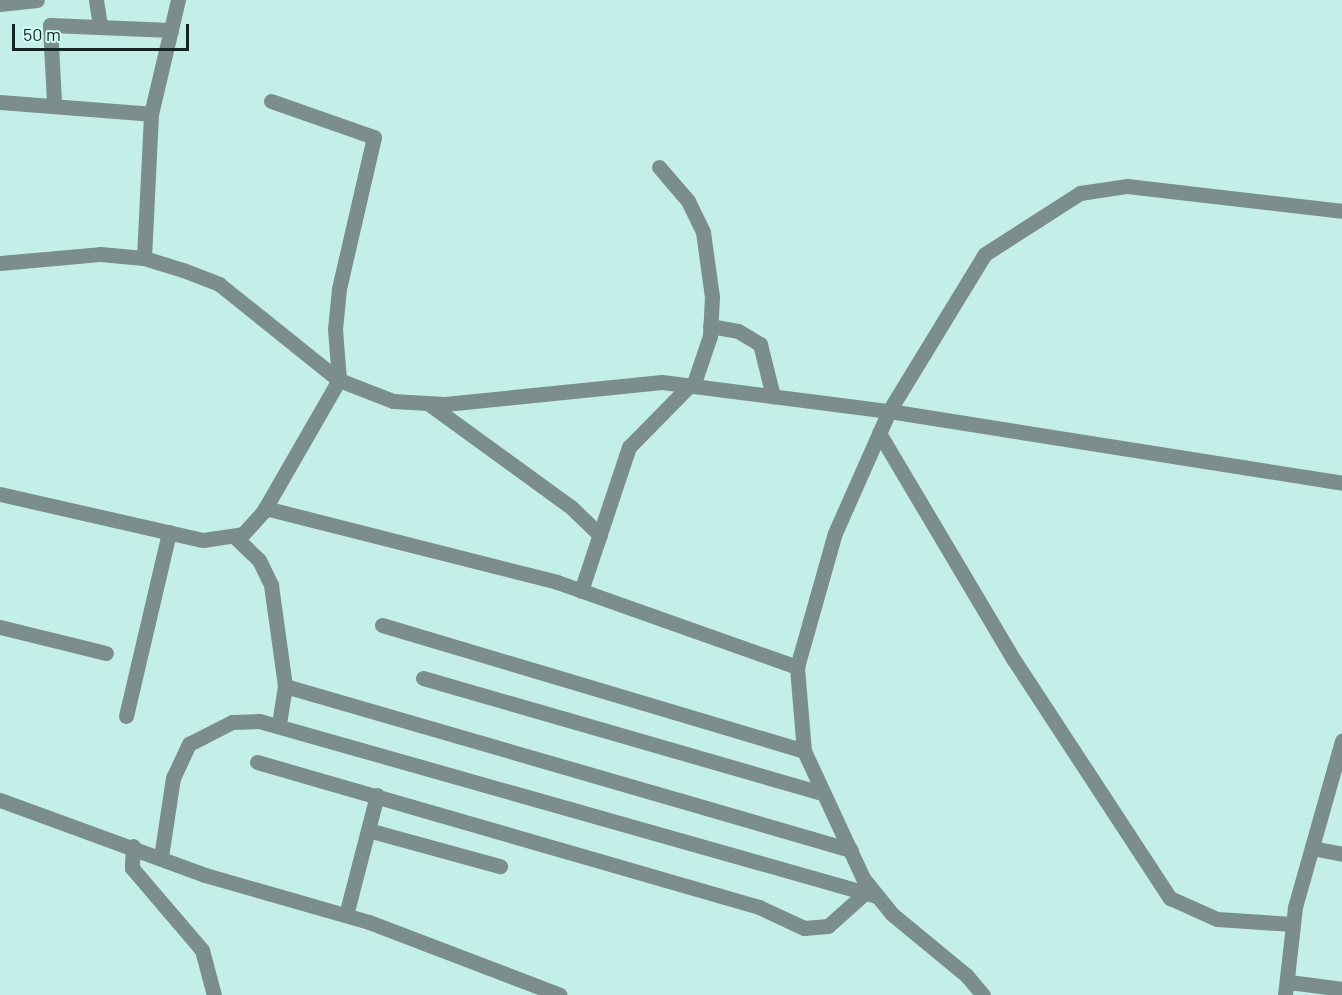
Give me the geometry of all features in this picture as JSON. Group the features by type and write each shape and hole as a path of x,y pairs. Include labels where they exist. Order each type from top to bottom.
{"street":[{"path":"0,4 37,0"},
{"path":"96,0 100,25"},
{"path":"144,258 151,114 178,0"},
{"path":"54,102 50,25 100,25 171,30"},
{"path":"0,494 203,540 235,537 265,508 339,380 335,329 339,289 374,137 271,100"},
{"path":"0,102 54,102 151,114"},
{"path":"581,591 635,436 691,386 710,326 704,232 688,201 659,167"},
{"path":"983,995 872,894 804,751 797,667 835,533 888,411 985,254 1080,193 1127,186 1342,211"},
{"path":"0,263 49,256 144,258 219,284 339,380 393,401 429,404 662,382 888,411 1342,483"},
{"path":"710,326 738,331 760,344 773,396"},
{"path":"429,404 572,508 600,535"},
{"path":"879,433 1014,660 1170,898 1186,910 1217,919 1293,924"},
{"path":"265,508 581,591 797,667"},
{"path":"126,716 169,532"},
{"path":"235,537 267,571 285,686 279,723"},
{"path":"382,625 804,751"},
{"path":"0,627 106,653"},
{"path":"423,678 825,794"},
{"path":"285,686 851,850"},
{"path":"161,857 174,778 189,744 232,722 279,723 432,774 872,894"},
{"path":"1342,743 1293,924 1287,989 1342,989"},
{"path":"257,762 759,907 804,928 828,926 872,894"},
{"path":"345,915 377,795"},
{"path":"0,800 161,857 345,915 560,995"},
{"path":"368,830 500,866"},
{"path":"133,846 132,868 202,950 214,995"},
{"path":"1312,848 1342,854"}]}
